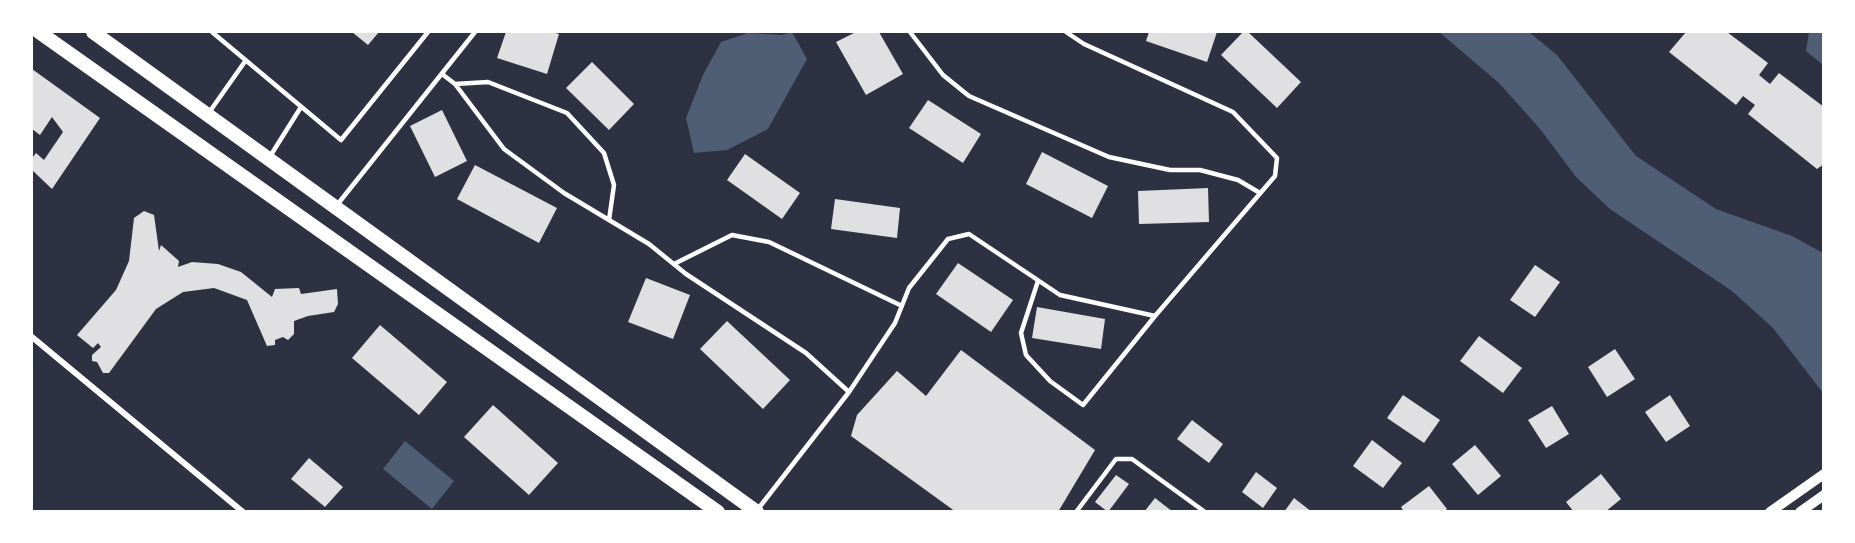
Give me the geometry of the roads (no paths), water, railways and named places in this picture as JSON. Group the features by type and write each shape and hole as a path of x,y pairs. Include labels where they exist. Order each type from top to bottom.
{"main road":[{"path":"39,32 718,512"},
{"path":"93,32 756,511"}],"street":[{"path":"32,337 243,512"},
{"path":"1770,512 1824,474"},
{"path":"1800,512 1824,495"}],"lane":[{"path":"212,32 341,140 428,32"},
{"path":"336,207 475,32"},
{"path":"910,32 943,75 969,96 1109,157 1170,170 1200,170 1238,180 1260,193"},
{"path":"1038,281 1020,333 1026,356 1050,381 1083,405 1155,316 1275,176 1277,158 1233,112 1084,44 1066,32"},
{"path":"208,115 246,60"},
{"path":"442,74 455,84 504,149 564,193 649,244 674,264 806,353 849,392"},
{"path":"455,84 488,82 567,113 604,153 614,185 609,220"},
{"path":"268,159 301,107"},
{"path":"756,511 849,392 895,323 909,288 948,239 969,234 1060,295 1155,316"},
{"path":"674,264 732,235 769,242 902,306"},
{"path":"1076,512 1116,459 1132,459 1205,512"}],"water":[{"path":"792,32 807,59 768,129 727,150 694,153 686,118 703,75 721,42 748,33 782,35"},
{"path":"1439,32 1529,32 1557,55 1636,156 1716,209 1792,236 1823,253 1823,393 1773,328 1732,291 1610,209 1577,178 1540,129 1499,83"},
{"path":"1809,32 1823,32 1823,65 1806,51"},
{"path":"405,441 454,481 432,509 383,469"}]}
